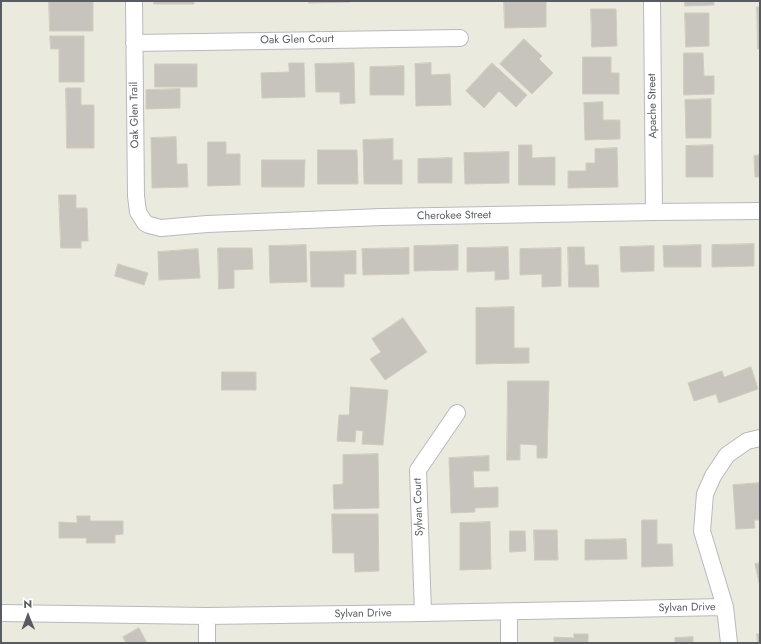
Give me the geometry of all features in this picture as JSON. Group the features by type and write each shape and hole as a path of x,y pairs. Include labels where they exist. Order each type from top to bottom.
{"street":[{"name":"Oak Glen Trail","path":"134,1 136,196 138,212 149,225"},
{"name":"Apache Street","path":"652,1 654,212"},
{"name":"Oak Glen Court","path":"134,43 460,38"},
{"name":"Cherokee Street","path":"149,225 161,228 207,224 382,217 760,211"},
{"name":"Sylvan Court","path":"423,613 418,470 457,413"},
{"path":"729,643 725,607 702,531 705,494 713,476 728,455 747,441 760,438"},
{"name":"Sylvan Drive","path":"1,613 207,616 509,612 725,607"},
{"path":"509,612 509,643"},
{"path":"207,616 207,643"}],"building":[{"path":"49,1 93,1 93,31 50,31"},
{"path":"154,1 194,1 194,4 154,4"},
{"path":"309,1 350,1 350,2 309,3"},
{"path":"504,1 546,1 546,27 505,28"},
{"path":"685,1 714,1 714,5 685,6"},
{"path":"757,7 760,7 760,49 758,49"},
{"path":"591,9 616,9 617,46 592,47"},
{"path":"685,13 709,13 709,46 686,47"},
{"path":"50,36 84,36 84,82 59,82 59,49 51,49"},
{"path":"524,39 542,56 539,59 553,73 532,94 500,64"},
{"path":"684,53 703,53 704,76 714,76 714,94 684,95"},
{"path":"583,57 611,57 611,73 619,73 619,94 583,94"},
{"path":"289,63 304,63 305,97 262,98 261,73 289,72"},
{"path":"354,63 355,103 340,104 340,92 316,92 315,64"},
{"path":"431,63 431,75 450,74 451,105 416,106 415,64"},
{"path":"492,63 527,95 516,107 499,91 484,108 466,91"},
{"path":"155,64 197,64 197,87 155,87"},
{"path":"404,66 404,95 370,95 370,67"},
{"path":"66,88 81,88 81,105 94,105 94,148 67,148"},
{"path":"180,89 180,108 146,109 146,90"},
{"path":"711,99 711,138 686,138 685,100"},
{"path":"603,102 603,120 620,120 620,139 585,140 584,103"},
{"path":"176,137 177,164 187,164 188,187 152,188 151,138"},
{"path":"393,139 393,160 402,160 402,184 364,184 363,140"},
{"path":"208,142 226,142 226,154 240,154 240,185 208,186"},
{"path":"519,145 532,145 532,158 555,157 555,185 519,185"},
{"path":"713,145 713,177 686,177 686,146"},
{"path":"617,148 618,187 568,188 568,171 586,171 586,163 595,163 595,149"},
{"path":"318,150 357,150 358,184 318,184"},
{"path":"509,152 509,183 465,184 464,153"},
{"path":"760,155 760,177 755,177 754,156"},
{"path":"452,158 452,183 418,183 418,159"},
{"path":"262,160 305,160 304,187 262,187"},
{"path":"59,195 76,195 76,208 87,208 88,241 81,241 81,248 61,248"},
{"path":"754,244 754,266 712,267 712,245"},
{"path":"306,245 307,282 270,283 269,246"},
{"path":"458,245 458,270 414,271 414,246"},
{"path":"701,245 701,267 664,267 663,246"},
{"path":"654,246 654,271 621,272 620,247"},
{"path":"508,247 509,279 495,280 495,271 467,272 467,248"},
{"path":"568,247 584,247 585,265 598,265 599,287 569,287"},
{"path":"218,248 252,248 253,269 234,270 234,288 219,289"},
{"path":"409,248 409,274 363,275 362,249"},
{"path":"561,248 561,286 542,287 542,274 520,275 520,249"},
{"path":"198,249 200,278 159,280 158,252"},
{"path":"356,251 356,274 344,274 344,287 311,287 310,252"},
{"path":"118,264 148,273 144,285 115,276"},
{"path":"514,307 514,348 529,348 529,363 476,364 476,308"},
{"path":"403,318 427,352 385,380 370,359 381,352 372,339"},
{"path":"751,367 758,389 719,403 716,394 694,401 688,383 722,371 724,377"},
{"path":"222,372 256,372 256,390 222,390"},
{"path":"508,381 549,381 547,458 537,458 537,445 520,444 520,460 507,460"},
{"path":"351,387 388,390 383,445 362,444 363,431 356,430 355,442 337,441 339,415 349,415"},
{"path":"378,454 379,508 334,509 333,485 343,484 343,455"},
{"path":"489,456 489,471 473,471 474,488 498,487 498,507 475,508 475,512 451,513 449,458"},
{"path":"760,483 760,520 754,520 755,528 736,529 733,485"},
{"path":"332,514 378,514 379,571 355,572 354,553 333,553"},
{"path":"77,516 90,516 90,521 123,521 123,534 115,535 115,543 86,543 87,538 59,538 59,522 77,523"},
{"path":"642,520 657,520 657,544 672,544 673,566 642,567"},
{"path":"490,522 491,569 460,570 460,523"},
{"path":"534,530 557,530 558,560 535,560"},
{"path":"510,531 525,531 526,551 510,552"},
{"path":"626,539 627,559 585,560 585,540"},
{"path":"760,563 760,587 755,564"},
{"path":"139,628 147,643 126,643 123,637"},
{"path":"574,634 588,634 588,643 554,643 554,637 574,638"},
{"path":"757,634 760,634 760,643 758,643"},
{"path":"693,637 693,643 675,643 675,638"}]}
